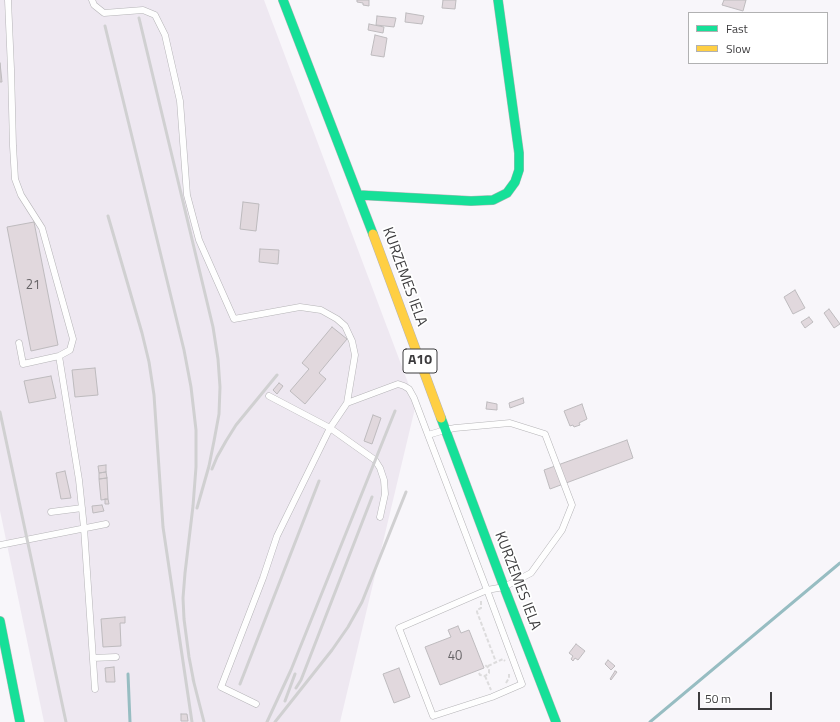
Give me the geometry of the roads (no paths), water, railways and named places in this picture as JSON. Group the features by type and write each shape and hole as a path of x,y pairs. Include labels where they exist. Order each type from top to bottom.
{"main road":[{"name":"KURZEMES IELA","path":"283,0 359,195 445,430 556,722"},
{"path":"359,195 471,201 493,200 507,193 515,182 519,170 519,153 498,0"},
{"path":"0,621 20,722"}],"lane":[{"path":"8,0 15,178 21,195 42,228 74,339 70,350 59,356 23,364 19,343"},
{"path":"92,0 94,5 104,13 143,10 155,15 165,35 180,101 187,195 199,240 234,319 300,307 321,310 337,319 345,326 352,341 355,355 347,403 330,428 277,536 263,578 220,687 256,704"},
{"path":"59,356 79,480 84,528 95,689"},
{"path":"347,403 393,385 398,384 409,389 414,398 428,435 487,590 522,684 492,698 433,716 399,628 487,590 504,587 531,573 562,530 572,506 545,434 510,422 455,428 428,435"},
{"path":"269,396 330,428 375,460 380,468 384,480 385,494 380,517"},
{"path":"51,512 82,508"},
{"path":"0,545 106,524"},
{"path":"93,658 116,657"}],"waterway":[{"path":"650,722 840,563"},
{"path":"128,674 130,722"}],"railway":[{"path":"139,18 213,327 218,359 220,387 219,414 209,466 197,508"},
{"path":"105,26 184,350 191,387 196,430 196,467 183,598 184,619 194,683"},
{"path":"108,216 149,362 154,395 163,527 192,722"},
{"path":"212,469 217,457 236,425 277,375"},
{"path":"267,722 291,670 395,411"},
{"path":"0,412 66,722"},
{"path":"240,684 319,481"},
{"path":"275,722 332,650 348,627 362,602 406,492"},
{"path":"296,688 301,680 372,497"},
{"path":"285,701 295,674"},
{"path":"193,679 204,722"}]}
